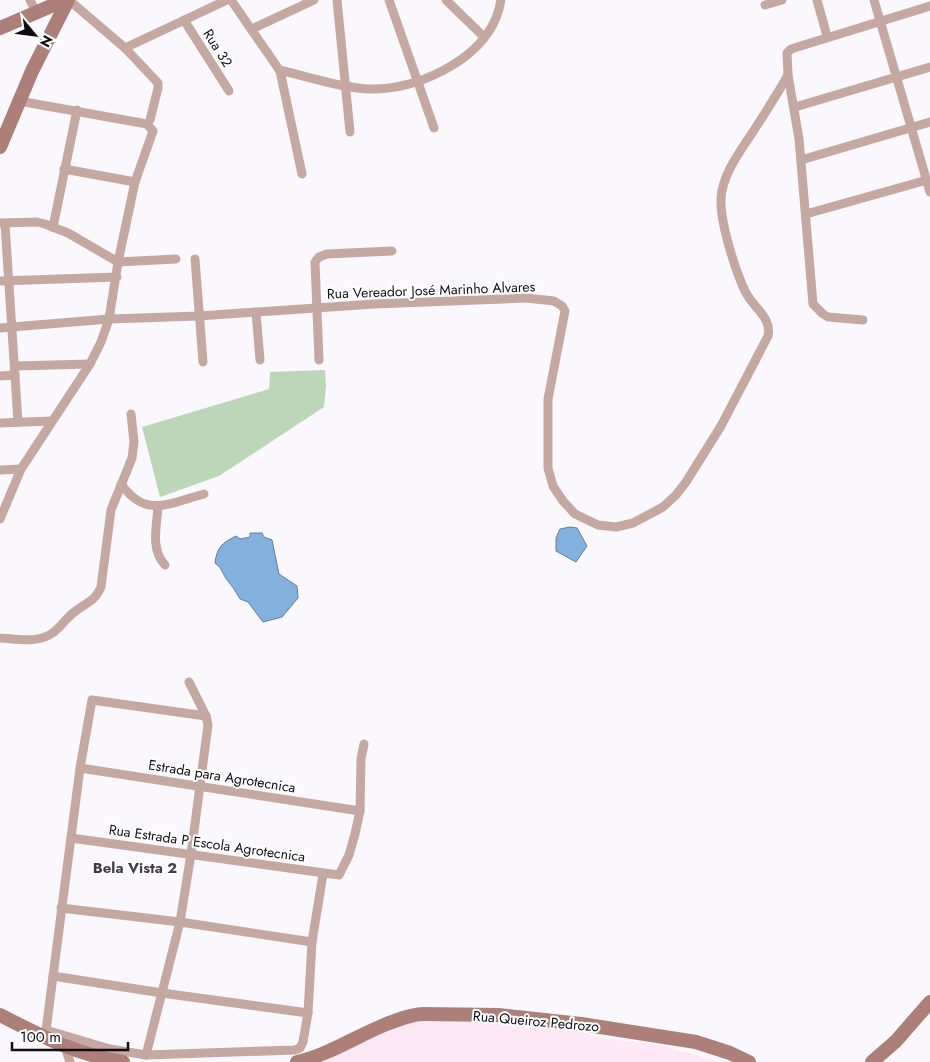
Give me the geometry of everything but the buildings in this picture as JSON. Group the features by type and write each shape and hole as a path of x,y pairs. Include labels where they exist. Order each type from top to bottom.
{"street":[{"path":"0,147 19,101 67,0"},
{"path":"0,28 33,6 67,0 125,48 158,83 150,120"},
{"path":"125,48 227,0"},
{"path":"231,0 280,70 302,174"},
{"path":"252,29 314,0"},
{"path":"337,0 350,132"},
{"path":"388,0 434,128"},
{"path":"446,0 484,37"},
{"path":"280,70 367,89 388,88 419,82 439,74 465,57 484,37 496,19 502,0"},
{"path":"765,5 782,0"},
{"path":"817,0 827,36"},
{"path":"874,0 930,192"},
{"path":"863,320 828,316 823,314 813,304 801,160 795,107 788,75 787,53 791,49 827,36 930,6"},
{"name":"Rua 32","path":"184,20 229,91"},
{"path":"795,107 930,67"},
{"name":"Rua Vereador José Marinho Alvares","path":"0,328 109,319 199,316 374,304 526,298 554,301 562,306 565,311 548,399 548,468 553,486 562,502 575,514 598,525 616,526 633,522 663,507 686,482 721,426 768,336 770,328 768,322 744,291 730,247 721,199 726,179 788,75"},
{"path":"0,519 21,469 90,364 101,342 109,319 118,262 135,182 153,131 147,124 19,101"},
{"path":"53,227 77,110"},
{"path":"801,160 930,122"},
{"path":"64,169 135,182"},
{"path":"806,214 926,180"},
{"path":"18,422 10,281 3,223 37,222 53,227 68,233 118,262 176,260"},
{"path":"319,360 315,266 319,257 328,254 392,251"},
{"path":"195,258 203,362"},
{"path":"0,282 117,277"},
{"path":"256,312 260,360"},
{"path":"0,376 15,371 90,364"},
{"path":"0,638 30,640 52,634 74,612 97,596 101,587 111,510 132,458 134,442 131,414"},
{"path":"0,423 52,421"},
{"path":"0,470 21,469"},
{"path":"121,484 130,496 143,504 158,506 204,494"},
{"path":"158,506 155,548 158,558 165,565"},
{"path":"146,1054 180,922 208,725 206,716 188,682"},
{"path":"45,1034 70,838 92,700 206,716"},
{"path":"360,811 361,759 364,744"},
{"name":"Estrada para Agrotecnica","path":"80,768 360,811"},
{"name":"Rua Estrada P Escola Agrotecnica","path":"70,838 339,875 349,855 360,811"},
{"path":"0,1016 45,1034 110,1049 146,1054 295,1050 300,1048 303,1042 308,1013 312,942 323,874"},
{"path":"61,908 180,922 312,942"},
{"path":"53,976 162,994 308,1013"},
{"path":"872,1062 896,1041 930,1002"},
{"name":"Rua Queiroz Pedrozo","path":"297,1062 311,1059 366,1032 412,1014 423,1014 499,1015 581,1024 696,1042 730,1053 749,1062"},
{"path":"45,1034 65,1047 100,1060 123,1062"},
{"path":"65,1047 70,1062"}],"shaded area":[{"path":"470,1017 568,1027 596,1037 660,1045 720,1062 320,1062 408,1021"}],"green space":[{"path":"325,370 324,407 219,476 160,497 142,427 269,389 270,372"}],"water":[{"path":"577,528 587,546 576,562 556,551 556,538 560,529"},
{"path":"250,533 262,533 264,537 272,540 279,574 297,586 298,598 282,617 263,622 248,602 240,599 221,569 215,563 217,553 224,543 236,536 240,539 250,537"}],"district":[{"name":"Bela Vista 2","path":"135,868"}]}
